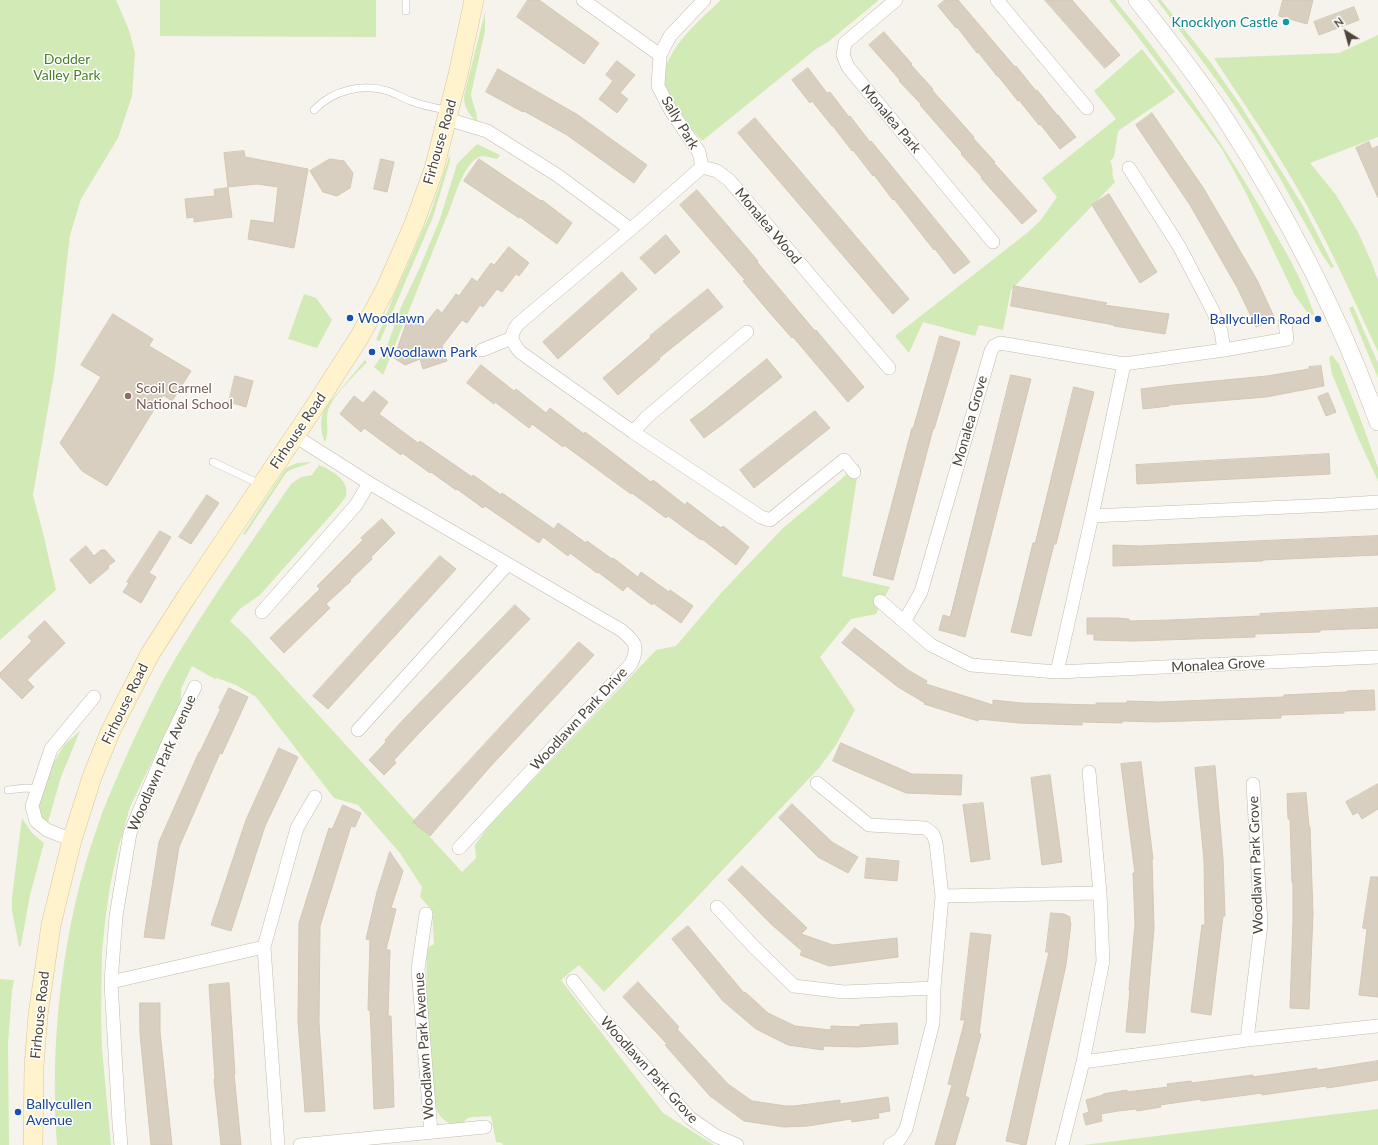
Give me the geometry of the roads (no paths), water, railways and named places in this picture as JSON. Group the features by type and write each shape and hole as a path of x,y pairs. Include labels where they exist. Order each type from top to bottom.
{"main road":[{"name":"Firhouse Road","path":"33,1145 34,1066 38,1015 51,925 72,840 90,784 111,730 150,654 356,343 385,290 414,224 434,169 474,0"}],"street":[{"path":"583,0 660,55"},
{"name":"Sally Park","path":"702,166 699,152 670,112 658,86 660,55 670,36 704,0"},
{"name":"Monalea Park","path":"896,0 845,43 843,55 848,67 993,242"},
{"path":"997,0 1087,108"},
{"path":"1137,0 1197,78 1223,116 1282,213 1338,323 1376,412"},
{"path":"448,115 487,131 557,176 630,229"},
{"path":"702,166 518,324 514,330 512,338 515,345 520,352 633,432 761,517 770,520 844,460 854,472"},
{"name":"Monalea Wood","path":"702,166 717,171 729,180 889,368"},
{"path":"1129,168 1179,246 1210,304 1221,331 1224,350"},
{"name":"Monalea Grove","path":"904,622 921,592 991,350 994,346 1000,343 1124,364 1224,350 1287,339 1284,322"},
{"path":"633,432 646,417 747,332"},
{"path":"482,350 512,338"},
{"path":"1057,672 1124,364"},
{"name":"Woodlawn Park Drive","path":"295,436 369,483 507,565 621,630 633,640 636,652 631,664 459,848"},
{"path":"262,612 356,505 369,483"},
{"path":"1092,516 1378,502"},
{"path":"358,730 507,565"},
{"name":"Monalea Grove","path":"880,601 931,645 971,665 1057,672 1378,657"},
{"name":"Woodlawn Park Avenue","path":"121,1145 111,982 116,916 130,833 168,743 196,687"},
{"path":"72,840 47,830 36,821 32,806 51,749 94,697"},
{"path":"1062,1145 1084,1062 1102,961 1100,893 1089,772"},
{"path":"817,783 869,825 925,828 933,834 936,843 942,896 934,988 933,1023 906,1129 899,1140 890,1145"},
{"name":"Woodlawn Park Grove","path":"1247,1040 1261,924 1253,784"},
{"path":"278,1145 264,947 297,828 315,797"},
{"path":"942,896 1100,893"},
{"path":"717,906 754,947 794,986 844,992 934,988"},
{"name":"Woodlawn Park Avenue","path":"426,914 418,969 431,1132"},
{"path":"111,982 264,947"},
{"name":"Woodlawn Park Grove","path":"573,980 598,1013 690,1118 716,1136 737,1145"},
{"path":"1084,1062 1247,1040 1378,1026"},
{"name":"Woodlawn Park Avenue","path":"300,1145 485,1127"}],"lane":[{"path":"406,0 406,11"},
{"path":"314,110 333,95 351,89 370,87 388,91 412,102 448,115"},
{"path":"213,462 262,485"},
{"path":"8,790 25,788 38,789"}],"place":[{"name":"Knocklyon Castle","path":"1286,22"},
{"name":"Woodlawn","path":"350,318"},
{"name":"Ballycullen Road","path":"1318,319"},
{"name":"Woodlawn Park","path":"372,352"},
{"name":"Scoil Carmel National School","path":"128,396"},
{"name":"Ballycullen Avenue","path":"18,1112"}],"park label":[{"name":"Dodder Valley Park","path":"67,68"}]}
